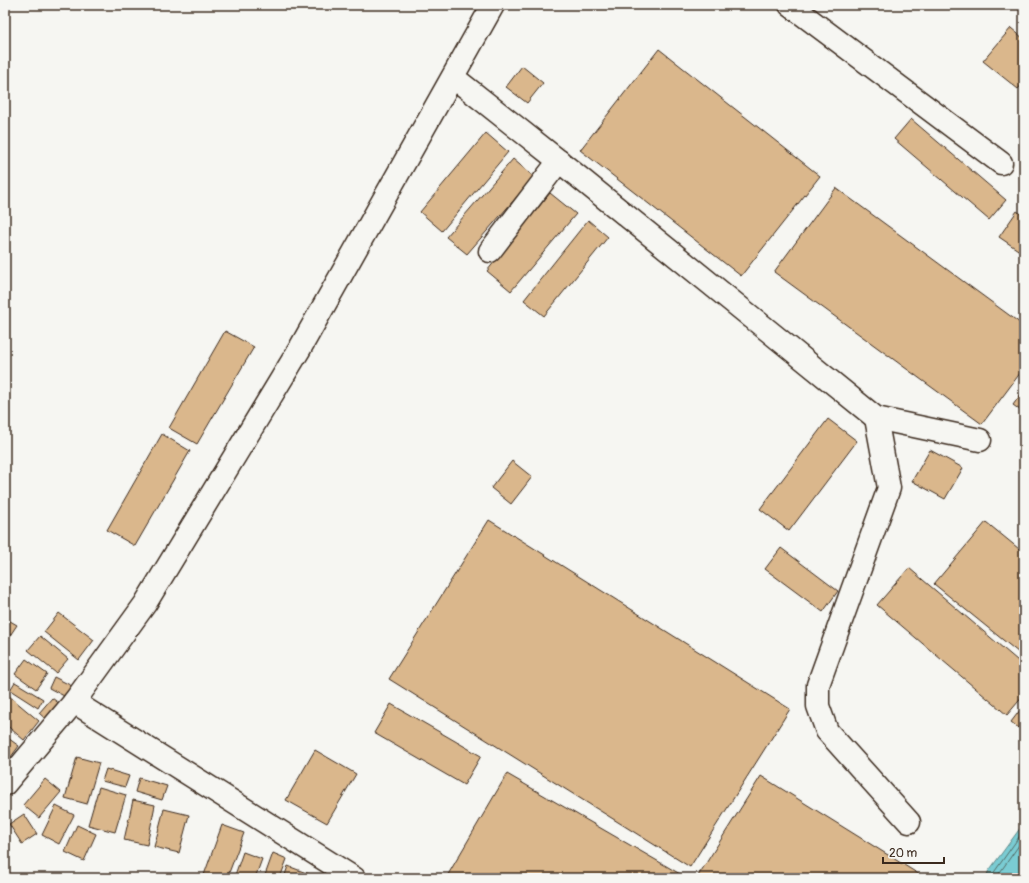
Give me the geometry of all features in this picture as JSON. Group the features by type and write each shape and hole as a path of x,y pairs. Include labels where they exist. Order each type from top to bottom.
{"street":[{"path":"5,784 74,702 145,604 291,363 493,5"},
{"path":"790,5 1001,163"},
{"path":"453,77 876,418 980,440"},
{"path":"490,251 558,161"},
{"path":"876,418 889,488 818,685 818,706 827,731 909,822"},
{"path":"74,702 354,878"}],"water":[{"path":"1024,823 1024,878 986,878 988,872"}],"building":[{"path":"1011,28 1024,39 1024,82 1018,89 983,61"},
{"path":"659,49 820,176 741,276 580,150"},
{"path":"522,66 543,83 527,103 506,87"},
{"path":"911,119 1006,200 989,220 894,139"},
{"path":"486,133 508,152 442,231 420,212"},
{"path":"513,159 534,177 467,254 446,237"},
{"path":"836,188 1024,326 1024,368 982,424 774,272"},
{"path":"550,193 576,214 511,291 487,271"},
{"path":"1017,211 1024,216 1024,254 999,237"},
{"path":"588,220 608,237 544,316 524,300"},
{"path":"225,331 254,347 197,444 169,428"},
{"path":"1024,390 1024,413 1013,405"},
{"path":"828,419 857,441 789,531 760,509"},
{"path":"162,434 190,451 135,546 107,530"},
{"path":"930,450 963,468 945,499 912,481"},
{"path":"512,461 532,477 511,504 491,488"},
{"path":"489,520 790,709 690,867 389,679"},
{"path":"986,522 1024,553 1024,657 934,584"},
{"path":"781,548 838,591 823,612 765,569"},
{"path":"909,568 1024,666 1024,695 1007,715 877,605"},
{"path":"59,613 94,640 79,660 44,632"},
{"path":"5,618 17,625 5,643"},
{"path":"40,636 68,659 56,673 28,650"},
{"path":"26,659 47,674 36,689 15,674"},
{"path":"5,669 9,672 5,678"},
{"path":"54,677 72,686 66,697 49,688"},
{"path":"15,682 43,699 38,708 10,690"},
{"path":"8,695 39,721 24,740 5,724 5,698"},
{"path":"52,698 64,707 50,723 39,713"},
{"path":"391,704 481,756 464,785 374,733"},
{"path":"1024,705 1024,732 1011,722"},
{"path":"5,736 19,746 5,765"},
{"path":"315,750 356,774 327,823 286,800"},
{"path":"77,757 99,763 87,804 65,798"},
{"path":"106,769 129,776 125,787 102,781"},
{"path":"507,774 687,878 446,878"},
{"path":"761,776 925,878 701,878 698,876"},
{"path":"139,778 167,786 162,800 135,792"},
{"path":"45,779 61,792 39,818 23,805"},
{"path":"99,787 126,795 115,832 88,825"},
{"path":"133,800 155,805 147,845 124,840"},
{"path":"56,806 74,815 59,844 42,835"},
{"path":"164,809 189,815 179,853 154,847"},
{"path":"24,814 37,834 22,844 9,824"},
{"path":"77,825 96,834 84,861 65,852"},
{"path":"222,825 244,833 227,878 213,878 204,875"},
{"path":"243,852 262,859 255,878 234,878"},
{"path":"273,853 287,859 280,878 264,878"},
{"path":"288,866 309,874 307,878 284,878"}]}
